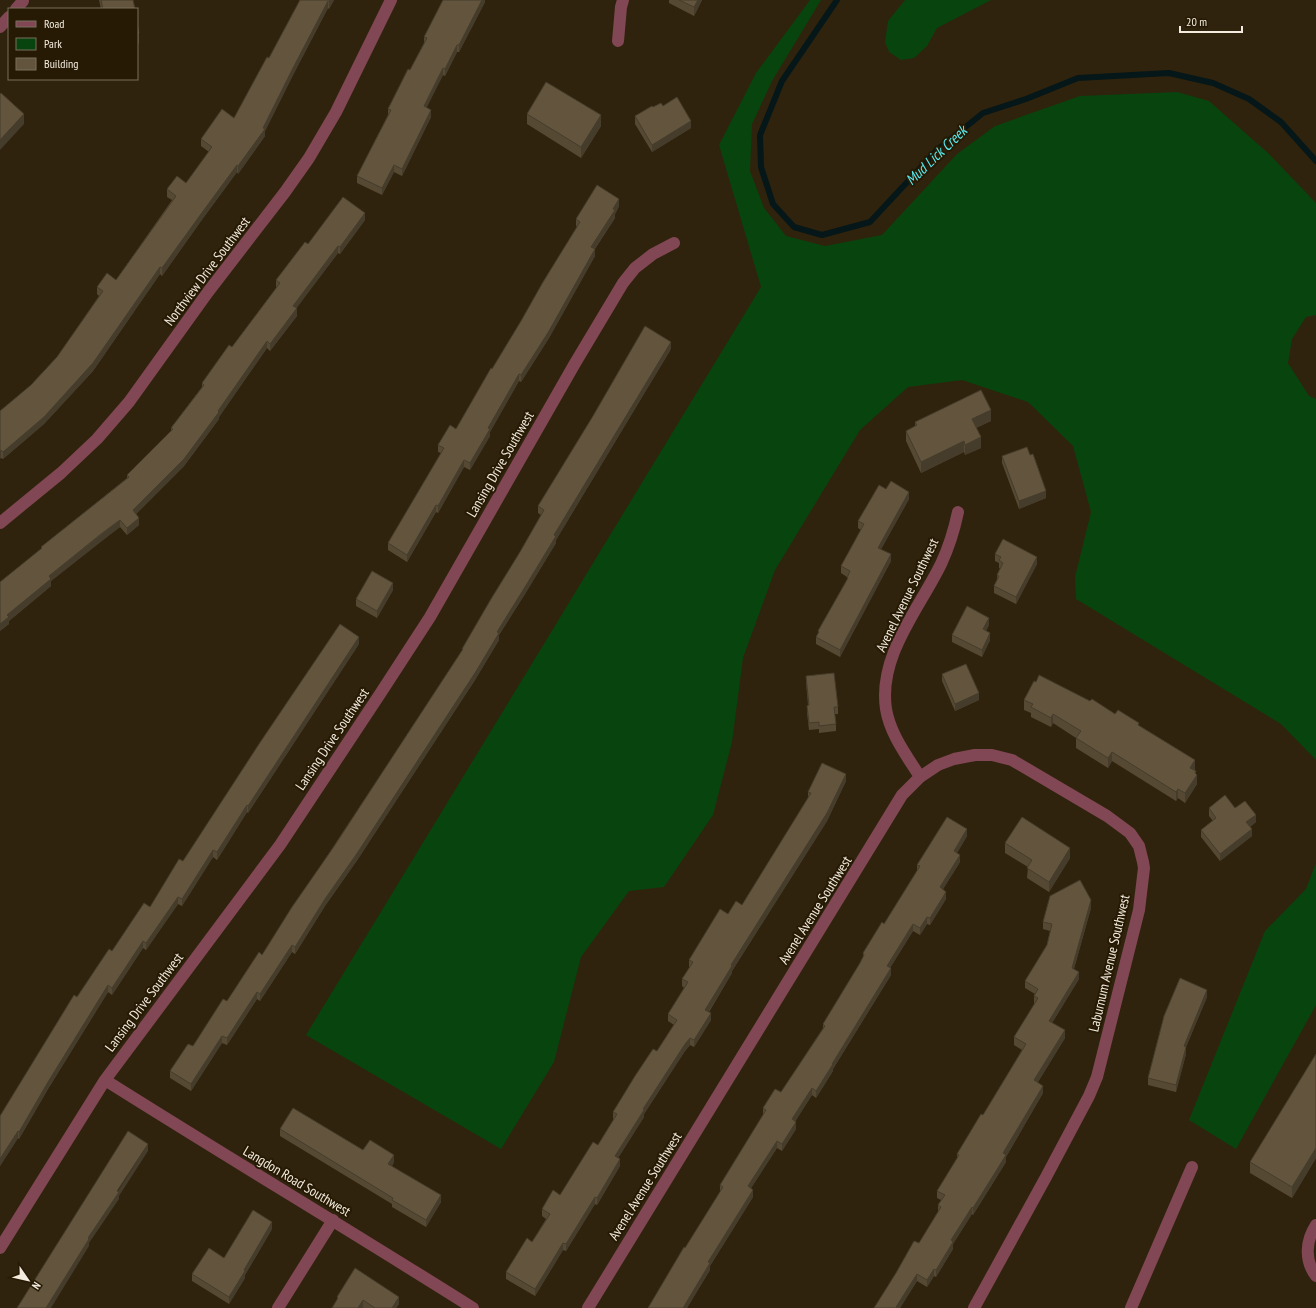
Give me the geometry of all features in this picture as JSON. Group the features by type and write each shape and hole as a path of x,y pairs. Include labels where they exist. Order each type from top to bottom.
{"street":[{"name":"Northview Drive Southwest","path":"0,523 61,473 97,439 129,402 208,292 285,192 309,158 336,112 391,0"},
{"path":"618,41 620,7 623,0"},
{"path":"0,26 8,17"},
{"name":"Lansing Drive Southwest","path":"0,1248 105,1080 280,844 385,688 430,617 574,365 623,283 635,268 653,254 674,243"},
{"name":"Avenel Avenue Southwest","path":"588,1308 902,795 920,777 892,728 886,710 885,687 890,663 899,640 941,564 952,539 958,512"},
{"name":"Laburnum Avenue Southwest","path":"920,777 938,765 954,759 975,755 992,755 1012,760 1107,816 1130,833 1139,846 1143,862 1139,910 1097,1077 1089,1096 1046,1177 974,1308"},
{"name":"Langdon Road Southwest","path":"105,1080 222,1154 333,1220 473,1308"},
{"path":"1131,1308 1192,1167"},
{"path":"278,1308 333,1220"},
{"path":"1316,1225 1310,1233 1307,1248 1309,1262 1316,1276"}],"green space":[{"path":"810,0 821,0 772,81 752,124 750,171 764,208 786,236 825,246 882,235 957,154 995,126 1080,96 1177,92 1209,101 1268,153 1316,203 1316,315 1306,317 1292,339 1288,363 1309,396 1316,399 1316,760 1281,724 1076,599 1075,577 1091,512 1073,446 1028,402 962,380 908,387 860,430 775,570 743,658 732,742 713,815 664,887 629,891 581,957 554,1062 501,1149 306,1035 761,287 719,145 756,73"},
{"path":"905,0 991,0 937,28 927,46 914,58 901,60 889,52 885,42 888,21"},
{"path":"1316,863 1316,1005 1236,1149 1189,1120 1265,931 1306,889"}],"building":[{"path":"101,0 133,0 135,8 103,8"},
{"path":"300,0 330,0 329,2 328,1 292,70 263,128 265,129 162,268 160,267 93,363 44,417 3,452 1,450 0,452 0,411 31,385 57,357 103,291 97,287 107,273 116,280 176,196 167,189 177,176 186,183 212,147 201,139 222,109 234,118 267,57 269,58"},
{"path":"443,0 482,0 459,45 457,45 445,69 443,68 424,106 431,110 402,169 394,165 382,188 357,176 391,110 388,109 408,69 410,70 427,38 424,37"},
{"path":"679,0 698,0 694,7"},
{"path":"546,82 601,115 581,147 527,114"},
{"path":"1,93 24,114 0,140 0,94"},
{"path":"677,97 691,121 652,145 635,116 652,106 653,107 661,103 663,106"},
{"path":"597,185 619,199 613,209 615,210 591,247 595,249 549,331 521,375 519,374 470,463 464,460 438,506 436,505 407,555 388,543 444,448 438,445 450,425 456,429 491,368 492,369 580,222 576,219"},
{"path":"343,197 365,213 293,306 297,308 270,344 267,341 218,411 219,412 184,459 133,510 139,518 127,528 120,520 101,534 49,576 51,579 7,615 9,617 0,624 0,582 42,548 41,547 129,477 127,475 173,429 171,428 204,385 202,383 229,345 232,347 280,283 276,280 305,242 308,244"},
{"path":"645,326 671,342 554,535 556,536 497,632 499,633 475,673 358,852 325,899 295,947 292,945 260,994 257,992 227,1038 222,1036 191,1084 170,1071 188,1044 193,1046 223,999 227,1001 259,952 262,955 292,907 333,848 463,649 544,510 538,506 593,416"},
{"path":"981,390 991,410 972,419 981,437 965,445 964,441 921,462 906,431 917,425 915,422"},
{"path":"1027,447 1030,455 1033,454 1046,491 1019,501 1002,456"},
{"path":"891,481 909,492 878,548 891,554 840,650 816,637 848,578 850,571 841,566 864,524 858,521 879,485 886,489"},
{"path":"1003,539 1037,557 1016,597 994,586 999,576 997,575 1003,563 999,560 1001,557 995,554"},
{"path":"372,571 393,583 377,611 356,599"},
{"path":"967,606 989,618 983,629 990,633 982,650 952,635"},
{"path":"340,624 359,637 217,852 213,850 182,899 178,897 146,943 143,941 112,988 108,985 19,1132 18,1131 0,1159 0,1116 74,995 77,997 109,949 112,951 144,903 150,907 179,859 183,861 259,744"},
{"path":"966,664 979,693 955,704 942,674"},
{"path":"834,673 838,707 834,707 836,724 819,726 819,722 809,723 806,676"},
{"path":"1039,675 1090,701 1092,699 1115,714 1118,710 1139,723 1138,725 1195,760 1190,768 1196,771 1195,773 1197,775 1185,793 1178,789 1176,792 1112,752 1108,758 1076,738 1081,731 1053,714 1051,718 1031,707 1033,704 1024,700 1034,681 1036,682"},
{"path":"822,763 846,774 827,813 731,965 732,966 705,1010 711,1013 694,1040 690,1038 685,1044 643,1109 644,1110 615,1156 620,1159 597,1198 595,1197 566,1244 563,1243 535,1289 506,1272 527,1238 532,1242 550,1214 542,1209 553,1190 560,1195 593,1142 598,1145 617,1114 613,1112 635,1076 653,1049 657,1051 677,1020 668,1014 688,982 682,979 693,962 689,960 720,909 728,914 736,901 742,905 811,793 808,792"},
{"path":"1225,795 1235,808 1245,801 1256,815 1246,822 1252,829 1220,854 1201,830 1216,818 1209,808"},
{"path":"947,817 967,829 954,851 960,855 940,887 946,892 930,918 927,917 920,928 913,924 887,966 891,968 816,1091 812,1088 792,1119 796,1122 782,1144 777,1141 748,1186 753,1190 708,1262 710,1263 683,1308 648,1308 684,1247 685,1248 723,1187 720,1185 766,1110 763,1108 775,1089 781,1092 825,1026 823,1024 860,963 864,955 863,953 882,922 884,924 920,866 917,865"},
{"path":"1022,817 1070,848 1049,882 1027,868 1032,860 1005,843"},
{"path":"1080,880 1091,900 1072,968 1079,972 1049,1021 1065,1030 1034,1080 1043,1086 1003,1153 1006,1155 951,1240 953,1242 936,1270 934,1269 927,1280 917,1274 896,1307 898,1308 874,1308 914,1241 919,1243 941,1207 938,1205 945,1195 937,1191 959,1155 957,1154 981,1114 983,1115 1026,1044 1014,1037 1038,998 1034,996 1038,989 1025,981 1047,945 1052,924 1043,922 1050,896"},
{"path":"1180,978 1207,990 1184,1046 1186,1047 1176,1085 1148,1078 1164,1016"},
{"path":"1316,1054 1316,1148 1292,1187 1250,1162"},
{"path":"293,1108 363,1150 370,1140 394,1155 388,1164 441,1195 426,1220 392,1200 393,1198 280,1129"},
{"path":"128,1131 148,1144 117,1191 119,1192 88,1238 89,1239 46,1308 17,1308"},
{"path":"253,1210 272,1222 229,1297 192,1274 209,1248 224,1258"},
{"path":"355,1268 399,1297 392,1308 375,1308 363,1300 358,1308 332,1308"}],"waterway":[{"name":"Mud Lick Creek","path":"837,0 782,81 760,135 761,167 773,204 794,227 822,235 870,222 937,150 983,113 1026,99 1078,78 1169,73 1213,83 1249,99 1281,122 1316,161"}]}
